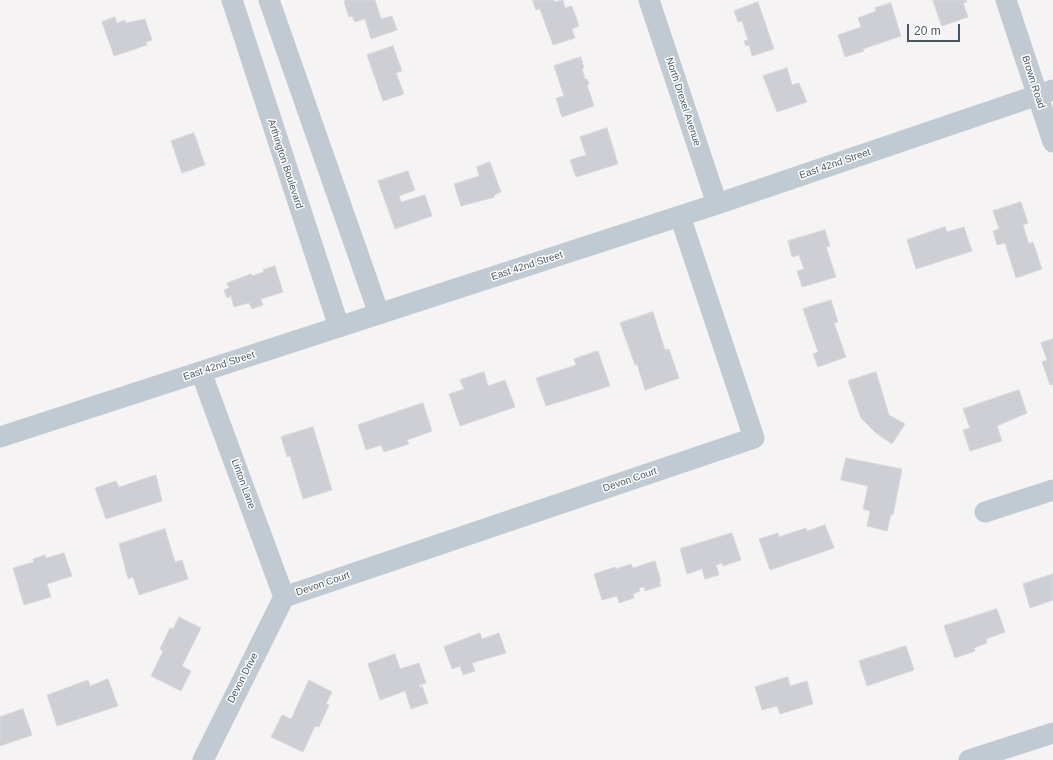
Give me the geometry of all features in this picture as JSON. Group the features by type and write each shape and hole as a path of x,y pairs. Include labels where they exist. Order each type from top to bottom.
{"street":[{"name":"Arthington Boulevard","path":"232,0 338,327"},
{"path":"270,0 379,314"},
{"name":"North Drexel Avenue","path":"649,0 717,204"},
{"name":"Brown Road","path":"1006,0 1045,93 1053,142"},
{"name":"East 42nd Street","path":"0,437 717,204 1045,93"},
{"name":"Devon Court","path":"284,597 754,438 680,216"},
{"name":"Linton Lane","path":"201,372 284,597"},
{"path":"986,512 1053,490"},
{"name":"Devon Drive","path":"203,760 284,597"},
{"path":"969,760 1053,732"}],"building":[{"path":"346,0 375,0 381,19 392,16 397,30 371,39 365,19 355,22 352,16 349,17 344,2"},
{"path":"533,0 554,0 554,2 563,0 565,8 572,6 579,26 572,29 575,38 553,45 540,9 536,10"},
{"path":"933,0 966,0 967,2 963,3 968,17 942,26"},
{"path":"758,2 774,49 752,56 749,45 746,46 744,41 748,40 742,21 738,22 734,11"},
{"path":"891,3 901,36 845,57 838,35 861,27 858,18 876,11 875,8"},
{"path":"115,17 117,23 125,20 126,23 145,19 152,40 146,42 147,45 114,56 102,22"},
{"path":"393,46 402,71 396,73 404,94 383,101 367,55"},
{"path":"581,57 584,68 582,69 585,79 587,79 589,84 587,85 594,106 562,117 556,98 564,96 554,66"},
{"path":"787,68 792,85 799,83 807,102 777,112 763,76"},
{"path":"607,128 618,164 576,177 570,160 586,155 580,137"},
{"path":"194,133 205,165 182,173 171,141"},
{"path":"490,162 501,192 494,195 495,197 461,206 454,184 479,176 477,167"},
{"path":"408,171 415,190 399,196 401,202 425,195 432,216 395,229 378,181"},
{"path":"1021,202 1028,223 1023,225 1029,244 1033,242 1042,269 1016,278 1005,243 997,245 993,231 999,229 993,211"},
{"path":"945,227 947,232 964,227 972,251 916,269 907,240"},
{"path":"825,230 830,246 826,247 836,277 802,287 797,271 804,269 799,255 792,257 788,241"},
{"path":"275,266 283,292 261,299 263,305 252,309 249,303 234,307 231,296 227,298 224,290 229,288 227,283 251,274 252,276 264,272 263,270"},
{"path":"831,300 838,322 834,323 846,357 818,367 813,354 818,352 803,309"},
{"path":"653,312 665,350 669,349 679,378 645,390 637,364 635,365 620,323"},
{"path":"1053,339 1053,384 1050,385 1042,362 1047,360 1041,343"},
{"path":"598,351 610,386 546,406 536,378 576,365 574,359"},
{"path":"484,372 488,386 505,380 515,407 460,426 449,394 464,389 460,380"},
{"path":"876,372 889,415 905,424 892,444 876,433 861,418 848,381"},
{"path":"1019,390 1027,413 997,426 1002,441 970,451 963,430 970,428 963,409"},
{"path":"423,403 432,431 407,440 409,444 384,452 381,445 366,450 358,425"},
{"path":"313,427 332,490 303,499 290,456 287,457 281,437"},
{"path":"846,458 902,469 893,515 891,514 887,531 867,526 870,511 863,509 868,486 841,480"},
{"path":"156,475 162,501 106,519 95,488 116,481 119,487"},
{"path":"825,525 834,548 770,570 759,539 778,533 779,537 806,528 807,531"},
{"path":"165,529 175,562 182,560 188,579 139,595 133,577 128,579 119,544"},
{"path":"732,533 741,560 723,566 722,563 716,565 719,575 705,579 702,569 687,574 680,549"},
{"path":"64,553 72,576 47,584 51,597 24,605 13,568 34,562 33,559 45,555 46,558"},
{"path":"655,561 661,586 645,591 644,587 639,588 640,591 633,594 634,598 619,603 617,596 602,600 594,574 615,567 616,569 631,564 633,568"},
{"path":"1053,574 1053,600 1030,608 1023,584"},
{"path":"997,609 1005,632 986,639 987,643 974,648 975,651 955,658 944,626"},
{"path":"179,617 201,628 182,666 191,671 181,691 151,676 163,651 160,649 170,628 173,629"},
{"path":"480,633 482,639 499,633 506,653 472,663 475,671 463,675 460,666 452,669 444,647"},
{"path":"906,646 914,670 867,686 859,661"},
{"path":"395,654 400,669 419,663 426,683 419,685 420,687 422,686 428,703 411,709 405,691 380,700 368,664"},
{"path":"788,677 790,686 807,681 813,704 780,714 777,706 762,710 755,687"},
{"path":"108,679 118,706 57,726 47,695 88,680 90,686"},
{"path":"309,680 332,692 326,704 329,705 319,727 315,726 303,752 271,737 282,715 291,719"},
{"path":"23,709 32,735 0,746 0,717"}]}
